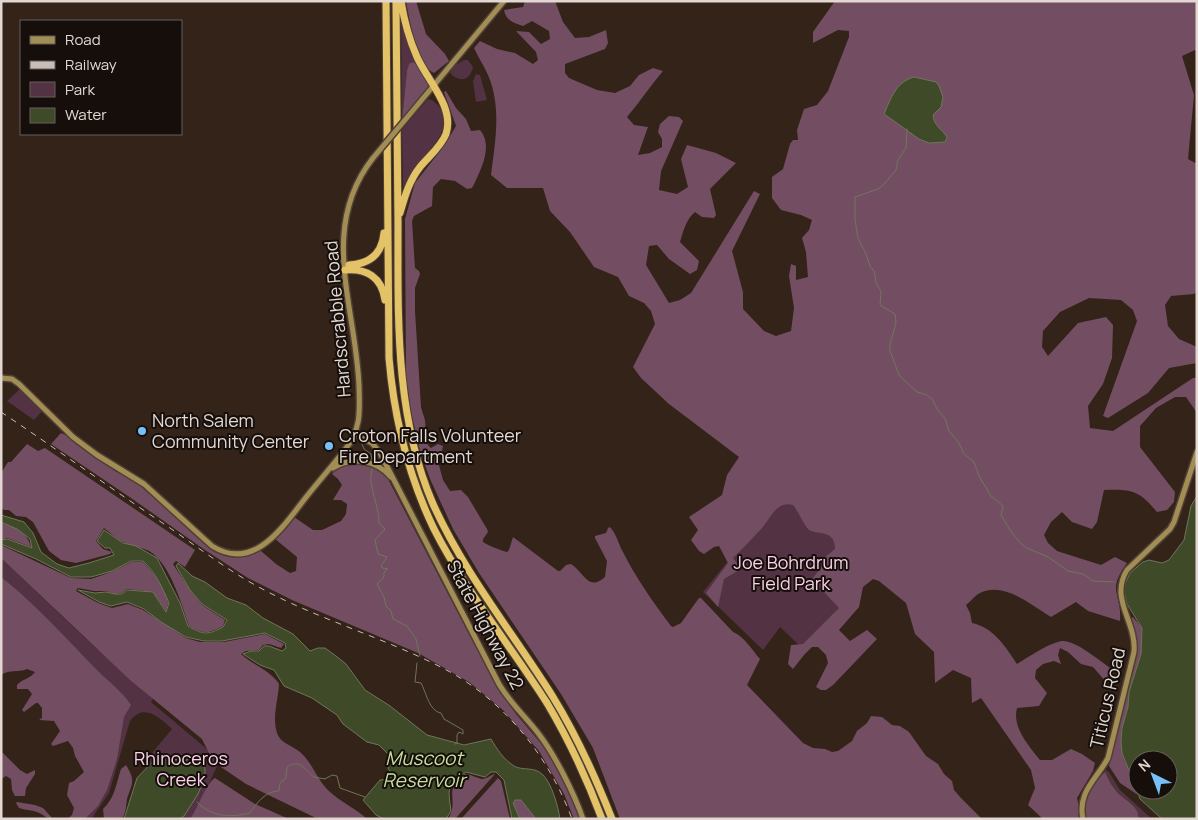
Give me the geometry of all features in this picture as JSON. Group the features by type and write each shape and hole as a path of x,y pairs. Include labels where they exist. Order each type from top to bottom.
{"highway":[{"path":"386,1 391,376 398,422 408,461 428,516 450,557 558,722 578,760 602,819"},
{"path":"396,1 399,335 403,386 412,442 439,517 458,552 571,727 593,772 612,819"},
{"path":"398,223 406,191 412,178 441,144 448,124 443,104 413,48 401,1"},
{"path":"344,268 362,264 374,257 382,244 388,221"},
{"path":"344,268 366,272 380,283 384,292 386,317 389,326"}],"main road":[{"name":"Hardscrabble Road","path":"355,435 359,418 358,371 342,243 348,206 356,185 374,158 504,1"},
{"path":"1,378 12,379 19,384 73,437 144,485 208,543 225,553 246,553 265,544 346,450 355,435 372,443 378,449 399,491"},
{"name":"Titicus Road","path":"1083,819 1082,799 1108,758 1134,652 1135,643 1120,595 1122,578 1127,570 1170,529 1197,452"},
{"path":"325,474 342,463 353,461 367,462 380,467 387,473 399,491"},
{"name":"State Highway 22","path":"399,491 499,684 512,704 543,739 570,787 583,819"}],"green space":[{"path":"401,8 419,67 407,71 402,120"},
{"path":"464,60 468,60 473,67 472,72 464,79 453,76 450,73 454,66"},
{"path":"476,74 480,75 487,100 476,102 473,81"},
{"path":"428,99 432,100 440,108 444,116 442,132 415,168 403,188 402,130"},
{"path":"21,388 43,410 34,420 7,401"},
{"name":"Joe Bohrdrum Field Park","path":"783,493 872,570 803,649 780,627 763,650 703,592"},
{"name":"Rhinoceros Creek","path":"1,558 86,639 153,699 151,702 220,760 198,807 209,819 137,819 152,753 172,729 162,720 146,712 135,715 130,721 109,793 92,818 85,819 92,812 58,631 1,577"},
{"path":"1104,771 1109,772 1120,790 1128,797 1128,800 1131,800 1152,819 1139,819 1139,815 1116,792"}],"shaded area":[{"path":"406,1 416,1 426,34 449,61 434,73 428,69 418,52"},
{"path":"525,1 555,1 563,22 575,38 589,37 606,30 608,43 605,49 565,64 565,73 569,78 597,90 615,93 630,86 639,75 653,68 663,71 627,117 634,125 648,127 638,155 650,153 662,147 662,139 658,132 660,124 669,116 679,117 683,121 661,171 659,190 677,194 688,187 681,159 687,145 716,153 736,163 710,189 716,215 714,218 702,217 695,212 689,218 684,230 680,242 699,261 697,270 690,274 669,259 657,245 649,246 646,265 669,303 680,300 691,293 754,191 760,194 732,251 743,292 743,309 764,331 776,336 791,331 794,308 789,276 791,264 796,266 796,280 808,277 806,252 802,238 809,230 812,220 781,210 772,198 772,177 783,169 790,144 793,140 798,140 797,130 804,109 817,105 828,91 849,37 849,31 838,30 813,43 813,32 835,1 1197,1 1197,52 1195,50 1182,56 1194,95 1188,159 1197,164 1197,291 1194,294 1171,296 1165,305 1168,326 1179,339 1197,347 1197,363 1169,368 1148,393 1108,418 1103,416 1137,321 1133,310 1121,300 1089,298 1060,312 1043,331 1042,347 1048,356 1078,323 1106,317 1113,325 1112,358 1103,384 1088,406 1090,428 1113,431 1193,378 1197,378 1197,413 1186,397 1175,397 1156,408 1140,426 1140,447 1175,492 1174,502 1167,510 1157,512 1145,499 1134,492 1104,490 1097,522 1092,529 1072,522 1062,512 1051,522 1044,535 1048,543 1057,551 1101,565 1115,557 1127,563 1117,580 1116,586 1120,621 1088,611 1076,602 1051,617 1016,596 997,590 988,590 978,594 966,605 972,623 980,625 993,633 1017,664 1046,647 1063,641 1082,648 1113,670 1113,682 1106,682 1093,667 1081,664 1068,652 1060,648 1058,655 1061,664 1054,661 1043,664 1036,670 1035,678 1047,693 1039,706 1017,708 1017,722 1022,736 1040,760 1052,760 1071,749 1095,763 1093,771 1077,798 1082,819 1043,819 1028,805 1035,788 1031,770 981,698 972,703 971,678 953,670 935,683 934,652 915,634 906,603 879,581 873,579 863,587 859,607 839,630 850,641 867,630 877,639 833,685 826,690 816,687 828,663 826,655 818,647 812,647 793,669 788,664 791,645 803,644 839,608 812,579 823,565 824,558 835,549 834,542 829,535 808,529 793,505 782,505 778,508 733,558 741,569 724,579 718,607 706,593 728,563 719,546 704,554 699,551 691,540 698,530 689,517 722,495 727,475 739,457 669,404 641,378 633,367 655,324 651,311 644,303 629,296 618,277 594,267 570,232 550,211 543,188 507,188 491,175 496,125 495,100 488,75 474,48 480,41 497,49 515,53 533,64 538,60 536,52 516,31 529,32 541,44 550,39 549,31 532,21 523,26 514,23 507,17 504,10 523,7"},
{"path":"413,62 424,73 428,88 402,120 407,71 409,64"},
{"path":"446,91 456,108 466,119 471,131 480,130 484,136 486,151 482,167 472,188 467,189 455,181 441,179 433,187 432,206 414,216 412,221 415,268 420,274 415,288 415,311 421,407 425,424 423,435 431,448 438,444 443,446 437,458 443,480 450,491 461,490 468,497 488,532 483,542 507,552 513,537 558,571 571,564 586,579 594,582 605,577 607,561 595,536 606,533 610,527 639,581 671,626 673,627 681,623 699,598 701,598 733,632 748,644 760,659 747,685 803,743 813,748 832,752 838,751 852,741 857,731 867,723 871,716 882,717 892,725 900,726 909,732 926,756 938,764 944,774 952,781 954,790 982,819 620,819 593,748 561,694 479,573 453,529 430,479 420,451 406,378 405,219 415,183 444,146 456,126 444,92"},
{"path":"61,433 68,436 115,471 135,481 213,550 236,556 260,550 290,573 296,571 297,557 275,539 294,517 313,530 322,530 341,521 346,514 347,504 341,500 333,500 342,485 332,474 340,467 358,463 374,467 387,477 496,686 516,714 544,747 567,786 581,819 574,819 564,794 539,751 503,710 469,682 418,653 292,600 248,578 51,444"},
{"path":"27,444 38,451 45,448 195,550 185,567 176,561 173,564 202,605 225,620 223,626 206,632 189,626 169,574 149,551 120,541 104,528 96,541 103,549 112,552 110,554 76,563 61,560 49,551 33,522 26,517 16,516 9,510 4,510 1,507 1,473 8,462 11,462"},
{"path":"1,523 11,526 24,534 31,547 7,538 1,540"},
{"path":"1,545 71,578 91,579 131,562 143,562 165,593 168,603 166,611 153,592 127,589 122,593 115,594 106,591 78,588 76,591 112,608 128,604 143,610 186,638 200,642 224,642 265,634 284,644 281,648 269,644 263,645 259,650 246,651 241,654 271,675 279,684 275,715 277,733 284,742 304,756 330,792 367,819 318,819 246,784 221,767 209,753 202,739 130,680 1,558"},
{"path":"1,577 39,611 120,691 131,705 124,717 117,759 107,790 98,806 85,819 67,819 72,815 74,808 67,795 69,783 84,772 75,756 73,748 68,741 53,746 51,744 60,731 54,721 39,720 42,718 42,708 38,703 24,712 22,710 32,694 28,689 17,689 17,685 35,672 27,669 1,675"},
{"path":"1133,617 1142,628 1141,654 1129,692 1128,707 1122,728 1121,742 1124,760 1128,768 1128,788 1120,783 1109,766 1134,659 1130,620"},
{"path":"1,751 20,770 27,774 35,770 35,774 26,788 25,796 15,796 12,790 11,779 6,776 1,779"},
{"path":"126,765 131,775 132,785 122,819 104,819 103,809 113,795 121,769"},
{"path":"1105,772 1116,791 1136,810 1139,819 1084,819 1088,792"},
{"path":"464,774 482,779 495,774 455,819 448,819 452,806 452,791 457,780"},
{"path":"215,778 255,804 289,819 190,819 211,781"},
{"path":"498,778 501,781 510,819 461,819"},
{"path":"515,800 521,800 536,819 520,819 513,803"},
{"path":"17,802 43,808 53,819 37,812 19,808"}],"water":[{"path":"914,77 936,82 939,86 943,97 941,107 933,115 936,124 947,137 945,142 929,143 919,139 884,114 898,87"},
{"path":"1197,496 1197,819 1162,819 1141,800 1178,800 1178,750 1128,750 1128,768 1122,753 1122,728 1128,707 1129,692 1141,654 1142,628 1127,604 1123,588 1130,573 1143,562 1149,560 1162,563 1169,560 1184,540 1191,506"},
{"name":"Muscoot Reservoir","path":"1,515 24,522 33,533 41,552 57,564 69,568 114,555 110,548 105,548 97,541 104,530 123,543 136,546 157,558 180,603 188,626 206,633 223,627 227,620 202,604 190,590 176,566 178,563 192,576 205,582 227,598 246,605 263,618 293,634 310,651 325,648 346,664 365,690 390,706 427,735 464,745 491,739 503,757 514,766 536,770 543,775 552,789 560,819 536,819 521,800 515,800 513,803 520,819 512,819 504,780 496,772 491,772 485,777 466,772 455,781 449,792 451,811 446,819 384,819 376,815 363,800 380,780 388,779 392,773 388,769 389,755 379,745 367,742 343,724 337,715 312,698 284,686 274,670 260,665 243,654 259,651 264,646 282,651 286,648 285,643 265,633 222,641 204,641 186,637 144,609 127,602 111,606 99,602 78,590 115,594 122,594 127,590 153,592 166,612 169,603 155,575 143,561 131,561 112,571 91,577 71,577 1,544 1,540 7,539 32,548 30,539 17,529 1,522"},
{"path":"164,757 183,761 196,757 200,758 205,769 205,777 198,794 184,816 179,819 124,819 137,778 156,758"}],"waterway":[{"path":"907,129 906,148 898,160 896,170 878,189 855,197 855,220 858,238 874,271 876,282 881,292 880,305 895,314 896,323 890,351 899,375 917,392 927,395 932,399 937,409 945,418 949,431 959,443 964,454 974,462 979,476 991,496 1002,505 1001,515 1020,543 1048,557 1068,571 1083,574 1093,581 1115,582"},
{"path":"362,444 364,449 371,454 372,461"},
{"path":"372,466 371,480 379,523 385,529 375,540 378,554 387,557 381,566 388,569 384,572 384,577 377,584 384,597 386,606 391,611 393,619 407,626 416,639 420,656"},
{"path":"417,663 415,682 421,683 434,709 441,713 444,719 463,730 463,734 459,732 457,735 457,743 455,744"},
{"path":"197,802 208,811 221,815 235,816 250,813 266,795 279,791 280,783 286,778 287,767 295,764 302,766 314,777 325,779 332,775 337,776 340,788 365,797"}],"railway":[{"path":"1,412 248,581 298,606 427,660 472,686 509,717 525,736 552,775 572,819"}],"place":[{"name":"North Salem Community Center","path":"142,431"},
{"name":"Croton Falls Volunteer Fire Department","path":"329,446"}]}
